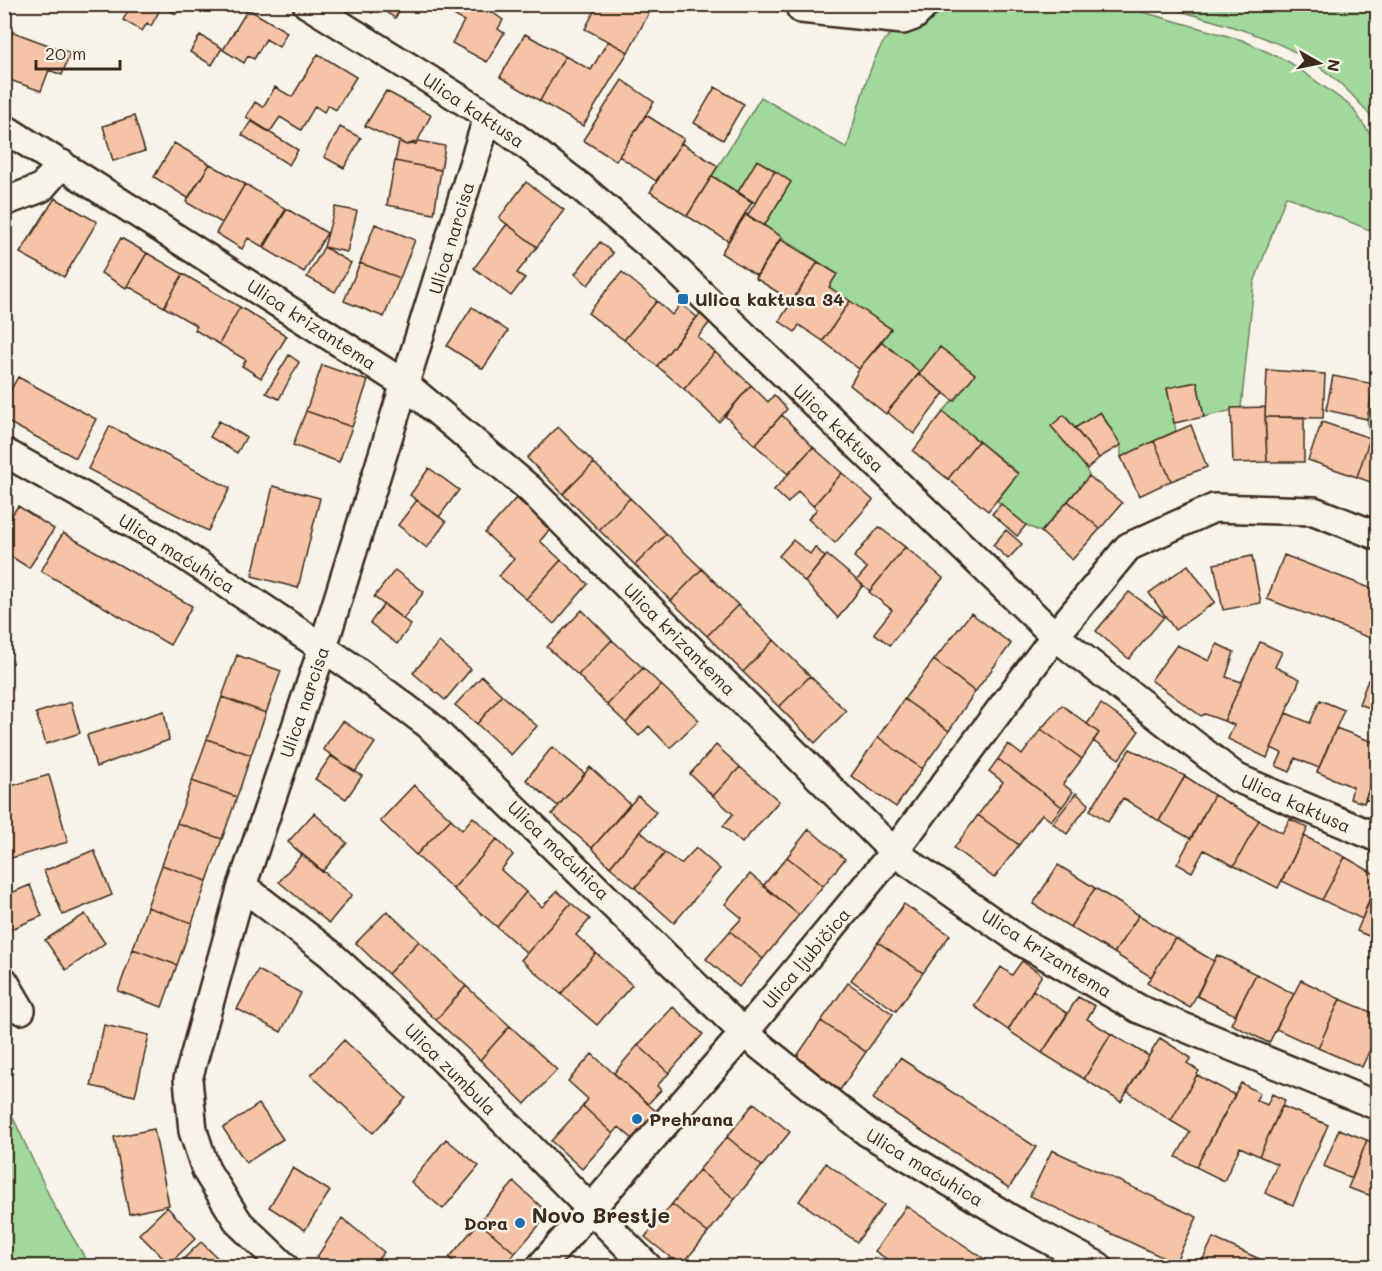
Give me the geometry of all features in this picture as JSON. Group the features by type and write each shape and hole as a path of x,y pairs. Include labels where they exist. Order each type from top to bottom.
{"street":[{"name":"Ulica kaktusa","path":"307,4 488,116 581,187 662,256 1055,636 1237,778 1377,838"},
{"path":"801,9 903,20 914,16 926,4"},
{"name":"Ulica narcisa","path":"284,1266 239,1223 206,1170 193,1131 188,1079 242,886 323,647 488,116"},
{"name":"Ulica krizantema","path":"4,128 406,385 530,489 894,852 1022,942 1139,1009 1377,1106"},
{"path":"4,202 41,188 62,164"},
{"name":"Ulica maćuhica","path":"4,452 158,538 323,647 429,725 744,1033 867,1132 1016,1222 1098,1266"},
{"name":"Ulica ljubičica","path":"541,1266 591,1212 744,1033 894,852 1055,636 1128,547 1214,507 1314,512 1377,536"},
{"name":"Ulica zumbula","path":"242,886 329,953 429,1045 591,1212 647,1266"},
{"path":"4,981 21,1010"}],"green space":[{"path":"939,5 1118,5 1242,40 1289,62 1351,106 1377,144 1377,233 1286,196 1254,283 1241,408 1204,417 1197,382 1167,389 1176,431 1121,457 1121,445 1101,413 1075,428 1064,415 1089,476 1041,532 1026,525 997,501 1018,473 943,412 975,374 940,347 919,374 882,342 891,329 829,287 837,274 764,226 791,182 757,161 738,192 712,176 761,97 847,148 864,87 883,43 897,31 929,19"},
{"path":"1161,5 1377,5 1377,125 1355,98 1332,76 1307,59 1253,34"},
{"path":"1377,376 1377,441 1370,438 1367,419"},
{"path":"4,1098 54,1206 90,1266 5,1266"}],"building":[{"path":"132,4 182,4 176,14 162,6 151,26 147,23 142,31 123,20"},
{"path":"359,4 404,4 395,18 377,6 372,13"},
{"path":"445,4 494,4 492,12 503,20 498,29 504,33 487,62 452,43 464,21 442,8"},
{"path":"598,4 633,4 649,13 628,52 585,29"},
{"path":"248,9 287,32 279,47 266,39 254,59 248,56 244,63 223,50"},
{"path":"13,32 70,53 62,75 49,70 41,91 4,78 4,55"},
{"path":"525,34 565,56 540,101 500,77"},
{"path":"200,35 222,48 212,65 190,52"},
{"path":"608,41 628,52 583,126 540,101 565,56 591,70"},
{"path":"318,54 356,77 336,110 328,105 324,112 315,106 301,130 280,117 270,132 246,117 255,102 263,107 275,87 292,97"},
{"path":"622,80 654,102 616,161 583,140"},
{"path":"715,87 744,104 723,140 694,123"},
{"path":"386,91 431,115 416,144 406,145 365,126"},
{"path":"646,115 684,139 656,181 619,156"},
{"path":"134,116 145,151 113,161 103,126"},
{"path":"251,121 298,150 289,165 242,135"},
{"path":"340,127 361,138 344,168 324,157"},
{"path":"399,141 406,145 419,141 445,146 441,170 395,161"},
{"path":"174,143 210,164 188,198 154,177"},
{"path":"681,143 718,166 687,216 650,192"},
{"path":"757,160 775,171 755,203 738,192"},
{"path":"395,161 441,170 434,214 387,205"},
{"path":"210,164 245,184 222,223 186,202"},
{"path":"775,171 791,182 764,226 747,216"},
{"path":"712,176 752,202 728,241 687,216"},
{"path":"526,182 564,210 537,247 499,218"},
{"path":"245,184 286,209 263,247 248,238 242,249 216,233"},
{"path":"55,198 97,222 64,277 20,253"},
{"path":"335,207 357,211 347,252 324,247"},
{"path":"287,209 327,233 304,272 264,248"},
{"path":"746,214 782,237 757,276 721,253"},
{"path":"375,224 415,240 400,278 360,263"},
{"path":"507,224 537,247 517,273 525,278 511,296 474,268"},
{"path":"121,238 147,253 126,288 101,273"},
{"path":"780,239 818,262 792,301 755,278"},
{"path":"600,242 613,253 588,285 575,274"},
{"path":"324,247 351,263 335,292 307,277"},
{"path":"147,253 183,274 164,307 128,286"},
{"path":"818,262 837,274 829,287 850,301 823,341 799,325 795,332 779,321"},
{"path":"360,263 400,278 384,317 344,301"},
{"path":"622,272 657,301 624,340 588,313"},
{"path":"183,274 240,307 219,344 195,330 197,326 164,307"},
{"path":"657,301 672,315 681,304 697,317 657,366 624,340"},
{"path":"850,301 891,329 859,369 823,341"},
{"path":"240,307 287,336 261,378 242,366 246,360 219,344"},
{"path":"472,307 508,331 483,369 447,346"},
{"path":"700,314 710,322 698,337 715,352 684,389 657,366"},
{"path":"882,342 920,372 886,414 850,385 861,366"},
{"path":"940,347 975,374 954,401 919,374"},
{"path":"715,352 751,385 719,422 684,389"},
{"path":"289,355 299,362 279,399 266,393"},
{"path":"322,365 368,381 352,427 306,411"},
{"path":"1267,370 1325,374 1323,418 1265,417"},
{"path":"919,374 944,393 914,434 887,412"},
{"path":"1333,376 1374,384 1367,419 1326,410"},
{"path":"18,377 96,419 76,458 4,420 4,402"},
{"path":"1197,382 1204,417 1174,423 1167,388"},
{"path":"751,385 768,402 774,395 787,409 755,445 725,416"},
{"path":"1265,407 1267,462 1233,463 1231,408"},
{"path":"306,411 352,427 339,462 293,445"},
{"path":"943,412 978,441 948,479 913,451"},
{"path":"1100,412 1121,445 1099,458 1075,428"},
{"path":"782,415 813,447 788,474 755,445"},
{"path":"1064,415 1099,458 1087,469 1051,426"},
{"path":"1265,417 1304,417 1304,462 1267,462"},
{"path":"219,421 246,437 237,453 210,437"},
{"path":"1322,422 1370,438 1357,477 1308,460"},
{"path":"1191,425 1207,467 1171,481 1154,441"},
{"path":"110,426 230,488 208,531 88,469"},
{"path":"558,427 594,463 563,494 527,458"},
{"path":"1370,438 1378,441 1378,485 1357,477"},
{"path":"978,441 1018,474 988,511 948,479"},
{"path":"1154,441 1171,481 1139,496 1121,457"},
{"path":"813,447 842,473 813,506 798,491 788,503 774,490"},
{"path":"594,463 630,498 599,530 563,494"},
{"path":"429,468 459,490 439,517 410,495"},
{"path":"842,473 873,500 835,543 808,519 817,509 813,506"},
{"path":"1089,476 1122,503 1100,529 1068,501"},
{"path":"273,486 320,498 298,588 252,576"},
{"path":"516,498 551,528 540,541 561,560 526,599 499,576 514,559 485,533"},
{"path":"630,498 666,534 635,565 599,530"},
{"path":"417,500 446,522 427,548 398,525"},
{"path":"1068,501 1100,529 1072,560 1041,532"},
{"path":"1001,504 1026,525 1017,536 992,514"},
{"path":"18,506 54,529 29,568 4,552 4,526"},
{"path":"879,527 905,547 870,591 857,580 867,568 854,557"},
{"path":"1006,530 1022,544 1008,559 993,545"},
{"path":"63,533 192,606 170,645 41,571"},
{"path":"666,534 702,569 671,601 635,565"},
{"path":"793,540 810,554 815,547 825,557 805,582 779,556"},
{"path":"905,547 943,578 890,645 874,633 892,610 869,592"},
{"path":"827,555 863,585 838,618 805,582"},
{"path":"1284,555 1378,591 1378,641 1267,599"},
{"path":"1252,556 1261,603 1223,610 1214,564"},
{"path":"561,560 588,584 554,624 526,599"},
{"path":"1188,565 1215,602 1175,630 1149,593"},
{"path":"702,569 738,605 707,636 671,601"},
{"path":"395,570 424,592 403,619 374,597"},
{"path":"1129,592 1164,617 1129,659 1096,631"},
{"path":"384,604 411,625 397,644 370,623"},
{"path":"738,605 774,640 743,672 707,636"},
{"path":"582,610 612,640 578,675 547,647"},
{"path":"971,613 1011,644 975,692 934,660"},
{"path":"612,640 643,668 607,705 578,675"},
{"path":"774,640 810,676 779,707 743,672"},
{"path":"439,642 471,669 445,700 413,673"},
{"path":"1260,642 1282,652 1275,667 1300,679 1267,758 1228,739 1234,725 1224,721"},
{"path":"1217,644 1234,652 1226,677 1242,682 1224,721 1205,714 1201,716 1151,680 1177,645 1209,661"},
{"path":"237,655 281,671 266,713 222,697"},
{"path":"934,660 975,692 949,731 904,699"},
{"path":"643,668 661,685 626,723 607,705"},
{"path":"482,676 502,695 477,724 455,705"},
{"path":"810,676 846,711 815,743 779,707"},
{"path":"1368,680 1378,683 1378,711 1359,704"},
{"path":"661,685 699,720 670,748 649,726 639,736 626,723"},
{"path":"502,695 537,726 511,755 477,724"},
{"path":"222,697 266,713 251,755 207,739"},
{"path":"904,699 949,731 922,769 878,737"},
{"path":"1320,700 1344,710 1319,768 1295,758 1290,772 1276,766 1282,753 1271,748 1286,713 1310,723"},
{"path":"71,702 80,733 46,744 36,713"},
{"path":"1101,704 1139,731 1119,759 1093,741 1099,733 1087,724"},
{"path":"1062,705 1099,733 1082,759 1041,729"},
{"path":"164,711 169,740 96,767 87,735"},
{"path":"343,721 375,743 355,772 323,749"},
{"path":"1336,728 1373,742 1378,733 1378,766 1364,803 1350,799 1353,787 1317,772"},
{"path":"1041,729 1082,759 1063,784 1073,792 1062,807 998,759 1008,744 1022,755"},
{"path":"878,737 922,769 896,807 851,776"},
{"path":"207,739 251,755 237,797 192,781"},
{"path":"716,745 740,767 713,796 690,774"},
{"path":"552,747 585,774 558,806 526,780"},
{"path":"1130,749 1185,776 1159,821 1123,798 1108,822 1090,810"},
{"path":"331,756 362,776 346,799 315,779"},
{"path":"998,759 1062,807 1051,821 1042,814 1019,845 978,815 1003,782 989,771"},
{"path":"1378,766 1378,804 1365,799"},
{"path":"590,767 630,804 592,848 552,814"},
{"path":"740,767 779,801 742,843 723,826 733,814 713,796"},
{"path":"49,775 68,842 4,860 4,788"},
{"path":"1185,776 1214,795 1191,839 1159,821"},
{"path":"192,781 237,797 222,839 177,823"},
{"path":"414,785 451,819 416,855 380,821"},
{"path":"1076,793 1089,804 1067,834 1053,823"},
{"path":"1214,795 1259,820 1234,866 1204,850 1192,872 1177,864"},
{"path":"638,796 656,812 610,867 592,848"},
{"path":"314,813 347,843 322,872 288,842"},
{"path":"978,815 1019,845 994,878 954,848"},
{"path":"473,817 497,839 453,889 416,855 451,819 462,830"},
{"path":"1290,819 1308,828 1278,888 1234,866 1259,820 1282,833"},
{"path":"177,823 222,839 207,881 162,865"},
{"path":"809,829 845,859 823,886 787,857"},
{"path":"640,831 665,853 635,888 610,867"},
{"path":"1304,836 1345,857 1322,900 1282,881"},
{"path":"497,839 513,855 501,870 526,892 497,927 453,889"},
{"path":"696,848 720,869 674,923 635,888 665,853 681,864"},
{"path":"94,850 112,895 63,915 44,871"},
{"path":"302,854 352,895 329,923 279,882"},
{"path":"787,857 823,886 799,915 763,886"},
{"path":"1345,857 1378,876 1362,919 1322,900"},
{"path":"162,865 207,881 192,923 147,907"},
{"path":"1058,865 1095,888 1070,927 1033,904"},
{"path":"750,874 799,915 763,959 730,931 742,918 725,904"},
{"path":"1378,881 1378,940 1357,931"},
{"path":"30,885 42,916 4,932 4,896"},
{"path":"1095,888 1139,915 1114,953 1070,927"},
{"path":"557,891 571,903 527,953 497,927 526,892 542,907"},
{"path":"571,903 590,919 576,935 596,953 561,994 521,960"},
{"path":"904,904 950,935 923,973 878,942"},
{"path":"147,907 192,923 177,965 133,949"},
{"path":"387,911 419,941 388,974 356,943"},
{"path":"85,914 105,943 66,970 45,940"},
{"path":"1139,915 1175,938 1151,977 1114,953"},
{"path":"730,931 763,959 739,987 706,959"},
{"path":"1175,938 1214,961 1190,1008 1147,983"},
{"path":"419,941 466,986 436,1020 388,974"},
{"path":"878,942 923,973 896,1011 851,980"},
{"path":"133,949 177,965 162,1007 118,991"},
{"path":"596,953 632,985 597,1025 561,994"},
{"path":"1217,955 1256,974 1235,1015 1197,996"},
{"path":"1022,961 1042,975 1008,1030 974,1006 1001,967 1012,975"},
{"path":"258,970 301,993 281,1032 237,1009"},
{"path":"1256,974 1294,994 1269,1043 1231,1024"},
{"path":"1301,980 1340,999 1318,1048 1276,1029"},
{"path":"848,983 893,1014 866,1052 821,1021"},
{"path":"466,986 510,1026 480,1060 436,1020"},
{"path":"1033,990 1068,1014 1042,1053 1008,1030"},
{"path":"1078,997 1095,1006 1087,1019 1111,1034 1084,1079 1042,1053"},
{"path":"1340,999 1378,1015 1378,1032 1362,1067 1318,1048"},
{"path":"673,1007 703,1034 669,1073 638,1045"},
{"path":"821,1021 866,1052 840,1090 795,1059"},
{"path":"104,1025 149,1035 135,1096 91,1086"},
{"path":"510,1026 557,1070 525,1104 480,1060"},
{"path":"1378,1032 1378,1055 1369,1052"},
{"path":"1111,1034 1149,1056 1121,1102 1084,1079"},
{"path":"1160,1038 1191,1058 1187,1063 1199,1071 1171,1121 1127,1091"},
{"path":"344,1040 406,1098 373,1133 311,1075"},
{"path":"638,1045 669,1073 657,1086 661,1090 648,1104 614,1073"},
{"path":"592,1054 658,1113 634,1140 619,1127 613,1134 583,1106 588,1099 568,1081"},
{"path":"900,1058 1036,1147 1009,1188 873,1099"},
{"path":"1197,1075 1235,1095 1196,1167 1176,1157 1190,1132 1171,1121"},
{"path":"1241,1083 1260,1093 1256,1100 1267,1105 1272,1094 1285,1100 1259,1156 1240,1147 1224,1181 1196,1167"},
{"path":"754,1103 790,1132 762,1166 727,1137"},
{"path":"259,1104 283,1139 246,1163 223,1128"},
{"path":"583,1106 613,1134 582,1169 551,1141"},
{"path":"1282,1106 1328,1125 1293,1205 1265,1193 1277,1164 1259,1156"},
{"path":"154,1129 169,1205 129,1214 114,1137"},
{"path":"1339,1129 1367,1140 1352,1179 1324,1166"},
{"path":"727,1137 762,1166 735,1199 699,1170"},
{"path":"446,1139 479,1166 443,1209 411,1182"},
{"path":"1367,1140 1378,1144 1378,1198 1348,1188"},
{"path":"1052,1150 1197,1217 1175,1263 1030,1196"},
{"path":"826,1163 884,1205 857,1242 799,1201"},
{"path":"293,1168 330,1191 305,1230 269,1207"},
{"path":"699,1170 735,1199 708,1233 672,1204"},
{"path":"514,1182 549,1214 515,1253 479,1222"},
{"path":"672,1204 708,1233 681,1266 645,1237"},
{"path":"906,1206 995,1266 897,1266 875,1251"},
{"path":"167,1207 196,1238 169,1264 139,1234"},
{"path":"342,1218 384,1252 372,1266 328,1266 317,1257"},
{"path":"479,1222 515,1253 503,1266 459,1266 449,1258"},
{"path":"1213,1238 1275,1266 1200,1266"},
{"path":"201,1242 226,1266 176,1266"}],"place":[{"name":"Ulica kaktusa 34","path":"683,299"},
{"name":"Prehrana","path":"637,1119"},
{"name":"Dora","path":"520,1223"}],"district":[{"name":"Novo Brestje","path":"601,1214"}]}
